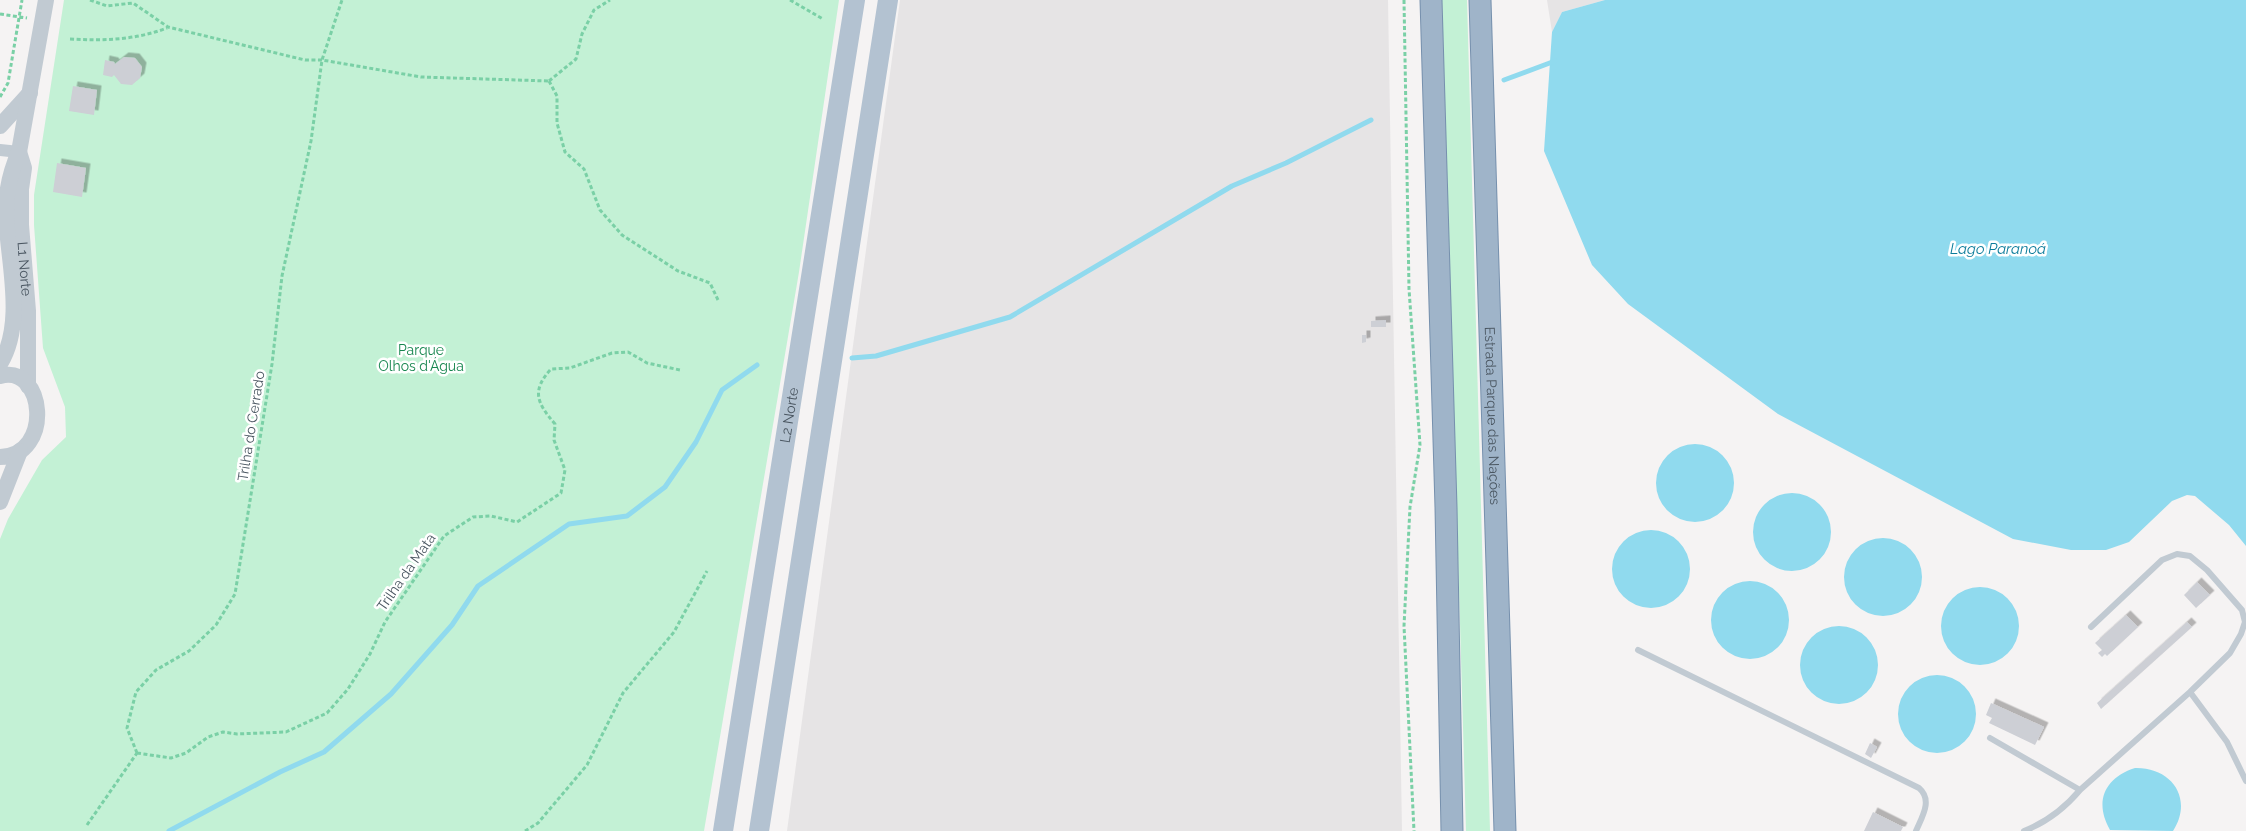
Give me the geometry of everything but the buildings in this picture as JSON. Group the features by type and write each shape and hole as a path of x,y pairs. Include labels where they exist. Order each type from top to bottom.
{"highway":[{"path":"1431,0 1446,507 1452,831"},
{"name":"Estrada Parque das Nações","path":"1480,0 1505,831"}],"main road":[{"name":"L2 Norte","path":"724,831 855,0"},
{"path":"759,831 888,0"}],"street":[{"name":"L1 Norte","path":"0,364 6,355 11,337 13,314 6,212 11,169 19,152 46,0"},
{"path":"0,126 30,93"},
{"path":"0,150 19,152"},
{"name":"L1 Norte","path":"19,152 24,168 21,189 21,225 28,311 28,386"},
{"path":"0,194 6,212"},
{"path":"0,376 12,374 22,378 36,404 38,416 33,436 20,451 13,455 0,457"},
{"path":"0,502 20,451"}],"lane":[{"path":"2024,831 2041,824 2067,805 2080,790 2190,692 2230,653 2242,634 2245,622 2242,610 2207,570 2190,556 2177,554 2162,560 2091,627"},
{"path":"1638,650 1919,788 1923,791 1927,801 1916,831"},
{"path":"2190,692 2227,742 2246,781"},
{"path":"1990,738 2080,790"}],"path":[{"path":"0,97 8,83 22,0"},
{"path":"90,0 107,6 133,3 168,27 304,60 322,60 421,77 550,81 576,59 582,34 594,10 610,0"},
{"name":"Trilha do Cerrado","path":"136,753 128,728 136,692 156,670 189,651 216,625 235,594 272,364 282,276 311,141 322,60 342,0"},
{"path":"790,0 823,19"},
{"path":"1404,0 1409,289 1420,445 1410,507 1404,626 1414,831"},
{"path":"0,14 30,18"},
{"path":"70,39 106,41 146,36 168,27"},
{"path":"550,81 557,96 557,123 565,152 584,169 600,210 622,235 678,271 710,283 718,300"},
{"name":"Trilha da Mata","path":"136,753 171,758 186,753 208,737 223,732 237,734 286,732 327,713 348,689 370,654 385,622 444,536 473,517 491,516 517,522 561,493 564,470 554,440 555,424 544,411 538,394 542,380 552,369 570,368 612,353 628,352 647,363 680,370"},
{"path":"525,831 538,823 587,765 623,694 674,632 707,571"},
{"path":"87,825 136,753"}],"shaded area":[{"path":"900,0 1388,0 1402,831 787,831"},
{"path":"1547,0 1605,0 1562,12 1552,32"}],"green space":[{"name":"Parque Olhos d'Água","path":"64,0 839,0 799,272 704,831 0,831 0,539 8,519 42,460 66,437 65,407 43,348 34,225 34,195"},
{"path":"1442,0 1467,0 1490,831 1466,831"}],"water":[{"name":"Lago Paranoá","path":"1605,0 2246,0 2246,546 2229,525 2195,496 2187,495 2172,501 2129,542 2106,550 2071,550 2013,539 1778,414 1628,304 1592,265 1544,151 1552,32 1562,12"},
{"path":"1687,444 1703,444 1717,450 1728,461 1734,475 1734,491 1728,505 1717,516 1703,522 1687,522 1673,516 1662,505 1656,491 1656,475 1662,461 1673,450"},
{"path":"1784,493 1800,493 1814,499 1825,510 1831,524 1831,540 1825,554 1814,565 1800,571 1784,571 1770,565 1759,554 1753,540 1753,524 1759,510 1770,499"},
{"path":"1643,530 1659,530 1673,536 1684,547 1690,561 1690,577 1684,591 1673,602 1659,608 1643,608 1629,602 1618,591 1612,577 1612,561 1618,547 1629,536"},
{"path":"1875,538 1891,538 1905,544 1916,555 1922,569 1922,585 1916,599 1905,610 1891,616 1875,616 1861,610 1850,599 1844,585 1844,569 1850,555 1861,544"},
{"path":"1742,581 1758,581 1772,587 1783,598 1789,612 1789,628 1783,642 1772,653 1758,659 1742,659 1728,653 1717,642 1711,628 1711,612 1717,598 1728,587"},
{"path":"1972,587 1988,587 2002,593 2013,604 2019,618 2019,634 2013,648 2002,659 1988,665 1972,665 1958,659 1947,648 1941,634 1941,618 1947,604 1958,593"},
{"path":"1831,626 1847,626 1861,632 1872,643 1878,657 1878,673 1872,687 1861,698 1847,704 1831,704 1817,698 1806,687 1800,673 1800,657 1806,643 1817,632"},
{"path":"1929,675 1945,675 1959,681 1970,692 1976,706 1976,722 1970,736 1959,747 1945,753 1929,753 1915,747 1904,736 1898,722 1898,706 1904,692 1915,681"},
{"path":"2135,768 2148,769 2159,773 2175,787 2180,796 2181,807 2179,819 2173,831 2110,830 2103,810 2105,792 2116,778 2124,772"}],"waterway":[{"path":"1504,80 1555,61"},
{"path":"852,358 876,356 1010,317 1232,186 1286,163 1371,120"},
{"path":"169,831 280,772 324,752 391,694 452,625 478,586 569,524 627,516 665,487 696,442 722,390 757,365"}]}
